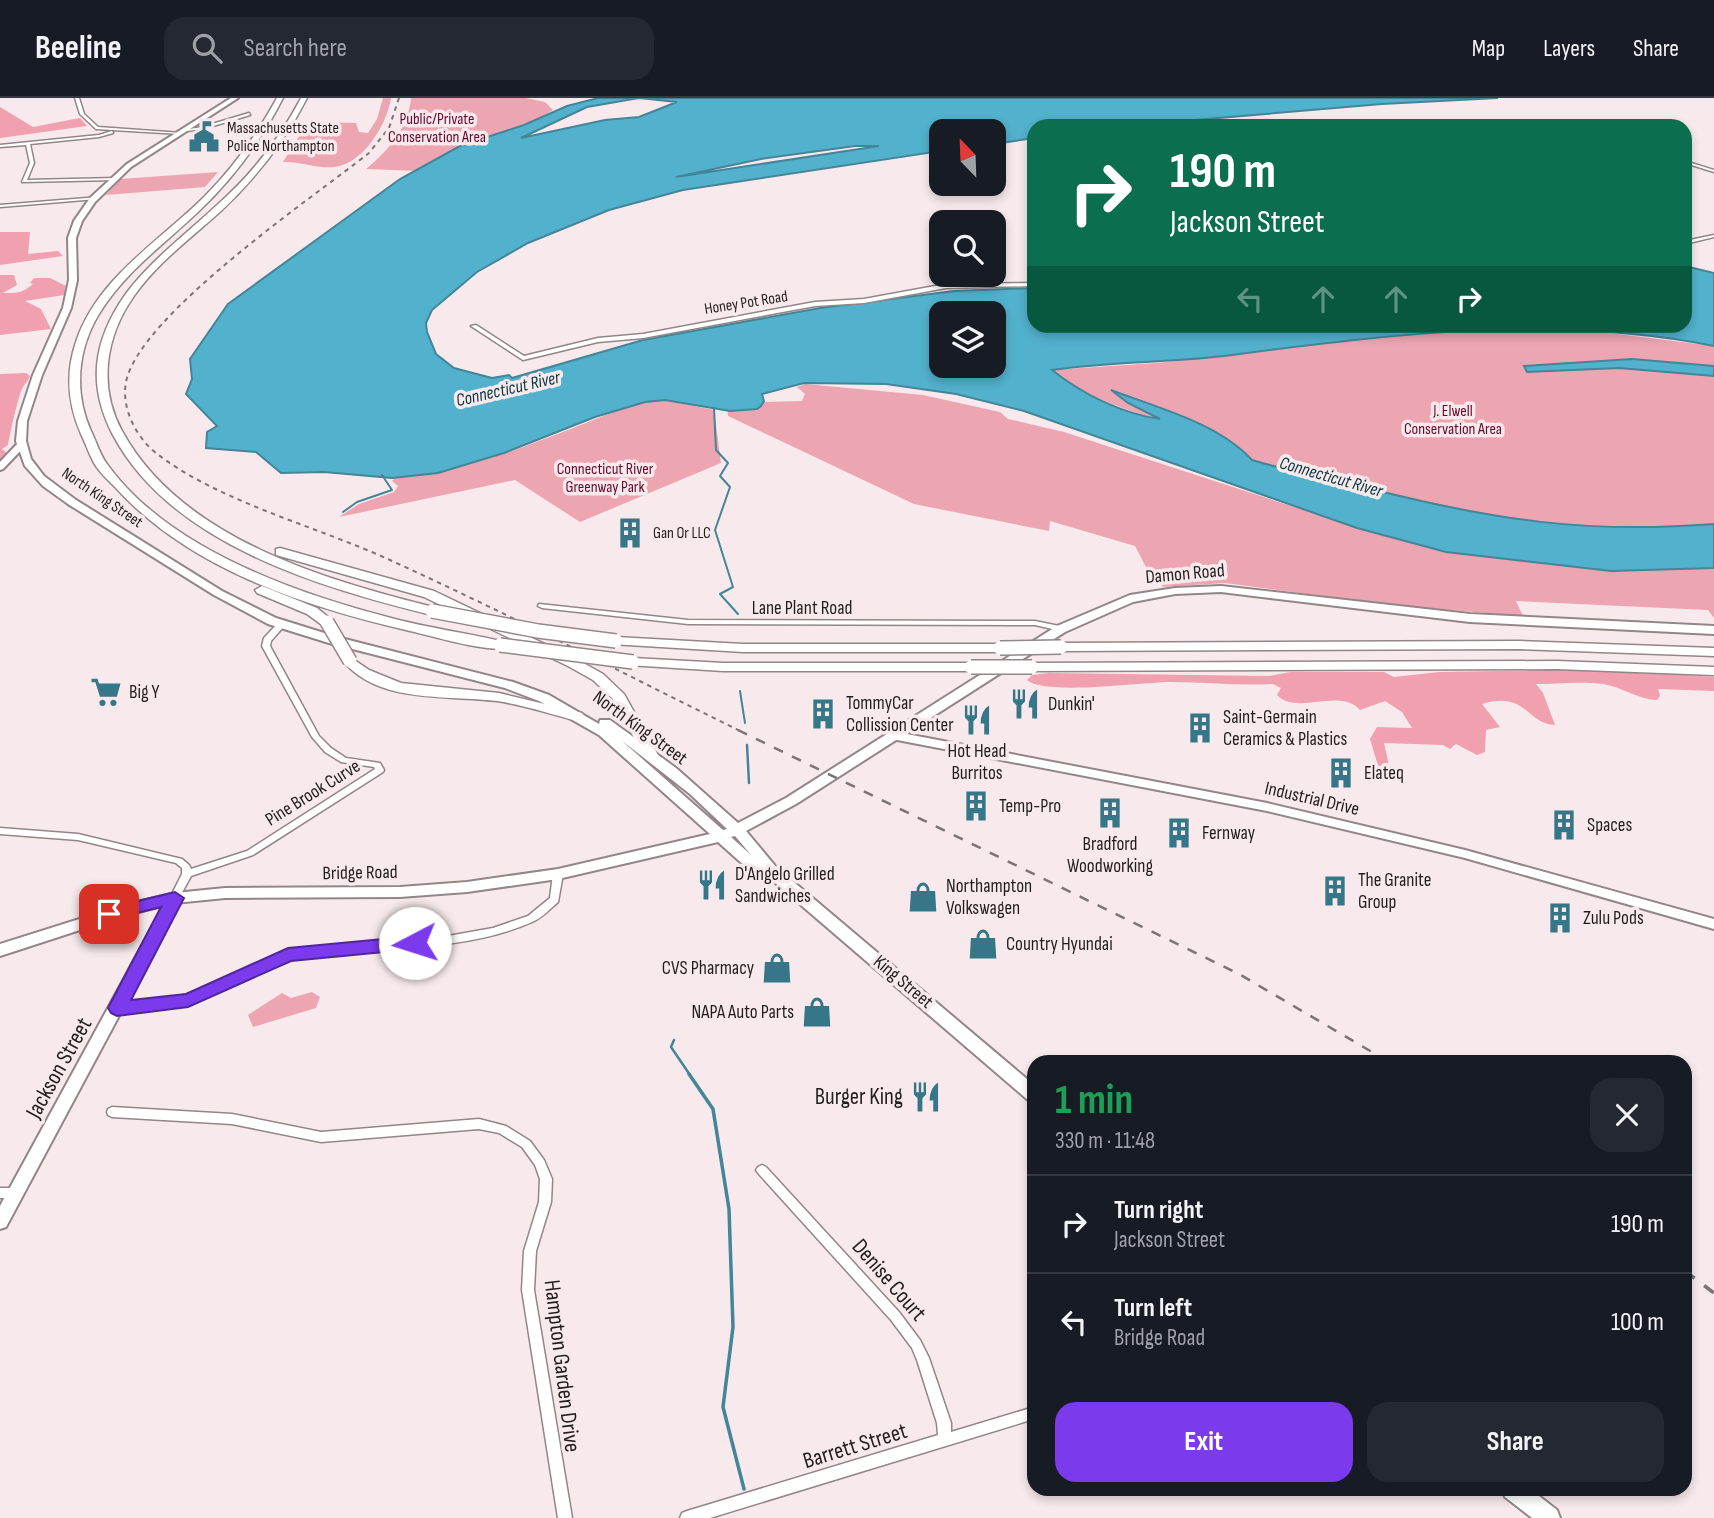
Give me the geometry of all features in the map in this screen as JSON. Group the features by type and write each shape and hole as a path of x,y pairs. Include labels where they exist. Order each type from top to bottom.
{"highway":[{"path":"280,98 261,134 230,175 136,262 110,292 89,323 77,357 74,383 77,410 96,457 136,503 230,572 270,594 312,611 327,622 350,661 367,676 393,685 498,697 577,716"},
{"path":"304,98 288,129 259,168 226,202 149,271 124,303 110,330 101,367 104,401 122,444 153,481 207,524 270,557 333,583 432,611 538,632 616,641 743,648 1520,645 1714,652"},
{"path":"153,481 240,537 297,557 429,594 573,663 598,677 619,697 650,755"},
{"path":"184,539 230,564 322,603 410,628 500,645 633,662 723,667 1557,665 1714,671"}],"main road":[{"path":"22,444 23,416 72,289 73,233 97,198 142,153 235,98"},
{"name":"North King Street","path":"22,444 27,460 36,473 59,493 226,598 281,625 522,689 604,732 729,833"},
{"name":"Damon Road","path":"729,833 781,807 1062,629 1130,599 1175,591 1221,589 1479,619 1714,630"},
{"name":"North King Street","path":"425,662 481,671 547,692 591,713 650,755 729,833"},
{"name":"King Street","path":"729,833 751,863 771,871 1027,1089"},
{"name":"Bridge Road","path":"0,950 114,912 175,898 225,893 400,892 467,887 558,874 729,833"},
{"path":"1522,1496 1549,1518"}],"street":[{"path":"77,98 82,114 93,126 114,131 183,131 249,114"},
{"path":"0,146 99,136 114,131"},
{"path":"28,144 32,163 24,181 115,179"},
{"path":"1692,164 1714,172"},
{"path":"0,206 97,198"},
{"path":"1692,241 1714,236"},
{"name":"Honey Pot Road","path":"474,326 523,358 598,340 639,337 815,304 877,299 943,287 1027,285"},
{"path":"0,467 22,444"},
{"name":"Lane Plant Road","path":"542,606 688,622 1035,623 1062,629"},
{"name":"Pine Brook Curve","path":"187,874 250,853 380,770 377,765 344,760 328,750 316,737 267,651 267,640 281,625"},
{"name":"Industrial Drive","path":"895,736 1267,807 1466,855 1714,924"},
{"path":"0,831 78,837 164,856 184,864 187,874 175,898"},
{"path":"117,1008 188,1000 296,953 463,938 520,924 537,916 555,899 560,886 558,874"},
{"name":"Jackson Street","path":"0,1222 175,898"},
{"name":"Hampton Garden Drive","path":"112,1112 215,1117 321,1137 479,1124 502,1129 526,1144 540,1163 547,1188 530,1251 528,1290 565,1518"},
{"name":"Denise Court","path":"762,1170 907,1331 923,1358 944,1423 944,1440"},
{"path":"0,1194 16,1193"},
{"name":"Barrett Street","path":"687,1518 1027,1415"}],"green space":[{"path":"383,98 391,98 379,130 364,150 346,164 322,167 283,162 308,122 356,123 359,132 368,133 377,119"},
{"name":"Public/Private Conservation Area","path":"411,98 526,98 545,102 553,110 531,124 465,145 418,171 366,169 396,138 406,119"},
{"path":"218,172 205,187 106,195 120,179"},
{"name":"J. Elwell Conservation Area","path":"1414,333 1609,333 1714,346 1714,366 1632,359 1525,367 1619,368 1714,376 1714,524 1624,527 1541,522 1416,500 1252,460 1223,436 1188,418 1114,391 1128,403 1164,420 1119,407 1077,387 1051,370 1156,363"},
{"path":"805,384 923,395 1000,412 1008,419 1064,432 1291,506 1522,559 1574,563 1714,562 1714,618 1708,610 1516,601 1523,616 1390,605 1225,583 1163,587 1146,567 1135,546 1050,521 1049,531 914,504 728,416 727,403 802,401 805,394 797,387"},
{"name":"Connecticut River Greenway Park","path":"665,400 714,410 721,463 580,522 515,480 339,517 359,504 394,492 398,486 392,481 397,476 440,471 484,460 628,407"},
{"path":"312,992 320,997 316,1008 253,1027 248,1015 282,993 291,998"}],"shaded area":[{"path":"0,107 33,127 80,118 87,126 0,138"},
{"path":"0,232 30,232 28,254 58,251 63,256 0,265"},
{"path":"0,275 14,275 17,285 3,293 22,291 33,284 30,283 34,278 50,278 66,286 64,295 25,301 41,309 51,329 0,335"},
{"path":"26,373 30,376 21,391 8,445 2,449 7,453 0,461 0,374"},
{"path":"1602,669 1714,677 1714,691 1658,689 1660,696 1657,700 1603,684 1536,684 1543,693 1555,725 1538,720 1525,709 1508,701 1482,704 1500,727 1486,730 1485,752 1477,755 1456,744 1450,749 1443,745 1384,743 1387,770 1380,772 1370,739 1377,727 1412,728 1402,712 1385,701 1360,710 1341,701 1285,701 1277,695 1281,688 1273,684 1171,682 1073,688 1037,685 1027,680 1032,675 1048,673 1270,676 1290,672 1384,672 1394,677 1439,672"}],"water":[{"name":"Connecticut River","path":"598,98 639,98 1498,98 1382,104 1206,119 1027,119 1027,139 1006,142 1006,119 929,119 929,153 683,190 609,210 528,243 477,272 432,310 426,323 427,332 436,354 454,368 492,378 509,375 512,378 643,340 820,308 954,291 1027,288 1027,333 1432,333 1210,358 1052,370 1076,387 1117,408 1160,419 1128,403 1111,390 1205,426 1238,447 1252,460 1416,500 1541,522 1624,527 1714,524 1714,568 1611,571 1446,552 1357,528 1024,411 956,394 886,384 804,383 762,394 764,401 757,409 730,411 665,400 645,402 595,417 504,453 438,473 392,478 324,472 281,473 256,452 206,448 207,432 217,426 186,394 192,379 190,359 228,304 400,179 460,146 524,125 567,106","holes":["639,98 677,102 639,117 605,120 521,138 587,107","855,146 879,146 676,177 761,159"]},
{"path":"1692,268 1714,273 1714,346 1618,333 1692,333"},
{"path":"1632,359 1714,366 1714,376 1619,368 1527,372 1524,366"}],"waterway":[{"path":"714,408 716,450 728,463 720,476 730,487 715,530 733,587 720,594 738,614"},
{"path":"343,512 357,502 392,490 382,475"},
{"path":"740,691 745,723"},
{"path":"747,745 749,783"},
{"path":"674,1040 671,1047 690,1075"},
{"path":"689,1074 713,1109 729,1209 733,1327 723,1407 744,1489"}],"railway":[{"path":"399,98 389,128 369,153 231,260 161,325 138,355 126,382 128,412 136,430 156,453 209,486 390,560 742,732"},
{"path":"738,730 1239,974 1377,1055"},
{"path":"1692,1276 1714,1293"}],"place":[{"name":"Massachusetts State Police Northampton","path":"204,137"},
{"name":"Gan Or LLC","path":"630,533"},
{"name":"Big Y","path":"106,692"},
{"name":"Dunkin'","path":"1025,704"},
{"name":"TommyCar Collission Center","path":"823,714"},
{"name":"Hot Head Burritos","path":"977,720"},
{"name":"Saint-Germain Ceramics & Plastics","path":"1200,728"},
{"name":"Elateq","path":"1341,773"},
{"name":"Temp-Pro","path":"976,806"},
{"name":"Bradford Woodworking","path":"1110,813"},
{"name":"Spaces","path":"1564,825"},
{"name":"Fernway","path":"1179,833"},
{"name":"D'Angelo Grilled Sandwiches","path":"712,885"},
{"name":"The Granite Group","path":"1335,891"},
{"name":"Northampton Volkswagen","path":"923,897"},
{"name":"Zulu Pods","path":"1560,918"},
{"name":"Country Hyundai","path":"983,944"},
{"name":"CVS Pharmacy","path":"777,968"},
{"name":"NAPA Auto Parts","path":"817,1012"},
{"name":"Burger King","path":"926,1097"}],"route":[{"path":"109,914 175,898 117,1008 165,1005 188,1000 288,955 415,943"}]}
